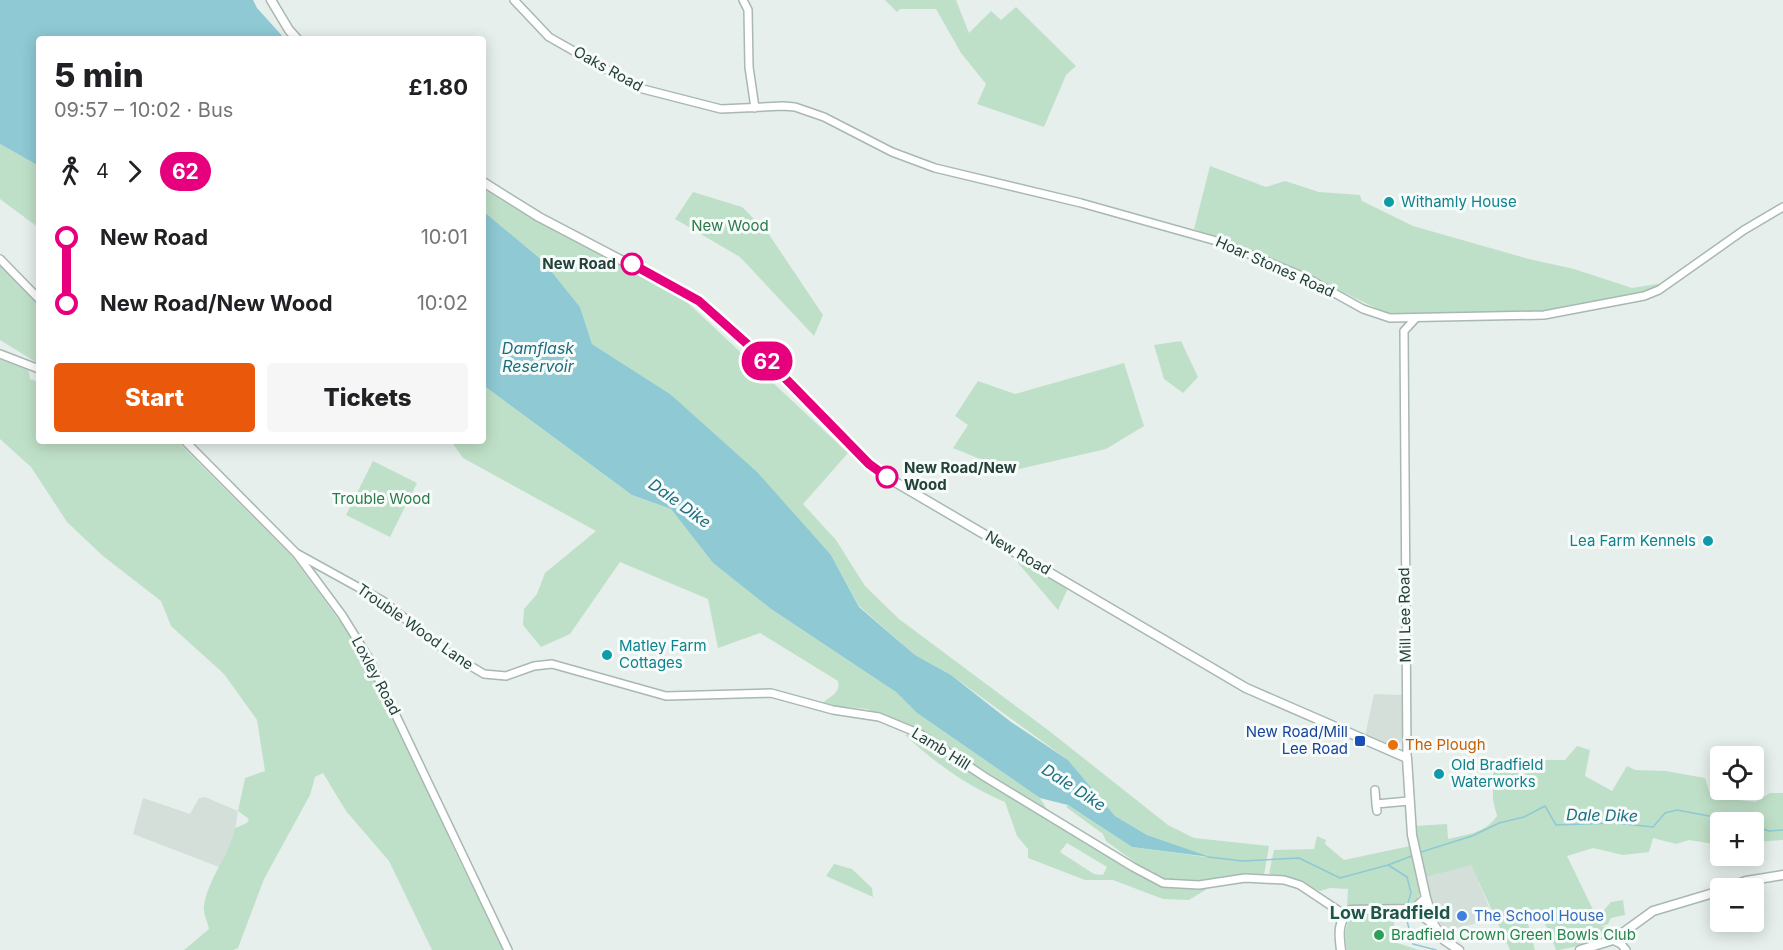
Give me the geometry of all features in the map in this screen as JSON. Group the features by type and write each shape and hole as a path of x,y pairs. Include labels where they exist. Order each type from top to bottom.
{"street":[{"path":"271,0 294,36"},
{"name":"Oaks Road","path":"513,0 549,37 639,88 704,106 729,110 755,108"},
{"path":"742,0 748,10 749,67 755,108"},
{"name":"Hoar Stones Road","path":"755,108 795,107 824,117 913,161 1081,203 1220,242 1309,279 1364,309 1394,319 1544,315 1644,296 1664,287 1744,230 1783,207"},
{"name":"New Road","path":"486,184 539,217 699,301 783,376 869,464 890,479 1246,688 1407,758"},
{"path":"0,259 36,296"},
{"path":"1394,319 1404,331 1415,319"},
{"name":"Mill Lee Road","path":"1404,331 1409,801 1416,851 1434,925"},
{"path":"0,354 36,368"},
{"name":"Loxley Road","path":"188,444 296,553 342,615 368,657 508,950"},
{"name":"Trouble Wood Lane","path":"296,553 382,601 469,667 484,674 506,676"},
{"name":"Lamb Hill","path":"506,676 534,666 552,664 666,696 771,693 833,710 879,717 920,734 1132,867 1163,883 1199,885 1256,878 1284,880 1308,890 1345,915"},
{"path":"1374,790 1376,807 1409,801"},
{"path":"1764,878 1783,875"},
{"path":"1580,950 1613,940 1653,911 1710,894"},
{"path":"1413,909 1426,898"},
{"path":"1341,950 1339,928 1345,915 1359,909 1413,909 1434,925 1444,940 1459,950"},
{"path":"1613,940 1626,949 1628,930"}],"shaded area":[{"path":"1374,694 1402,695 1402,739 1398,750 1365,736"},
{"path":"205,797 238,811 234,838 219,867 133,834 143,798 190,814 199,798"},
{"path":"1471,864 1494,919 1445,931 1434,914 1426,877"}],"green space":[{"path":"885,0 956,0 969,33 991,11 1001,20 1016,7 1076,66 1066,75 1044,127 977,104 986,84 961,53 936,9 900,9 897,12"},
{"path":"0,144 36,164 36,226 0,199"},
{"path":"1210,166 1266,187 1285,181 1319,192 1360,195 1362,201 1413,226 1529,259 1574,269 1632,288 1664,283 1645,291 1543,311 1409,315 1386,313 1308,275 1194,229"},
{"path":"486,191 537,221 667,288 688,303 848,453 803,504 836,540 865,586 899,619 1048,730 1168,825 1194,838 1269,846 1264,875 1244,874 1188,883 1163,883 1106,841 1103,834 1066,807 1068,805 1132,847 1206,857 1147,835 1115,816 1068,760 951,675 915,655 859,606 831,555 670,394 592,344 580,307 543,261 486,214"},
{"name":"New Wood","path":"693,192 742,207 768,233 823,315 814,336 740,257 675,219"},
{"path":"0,263 36,300 36,362 0,340"},
{"path":"1181,341 1198,377 1183,393 1164,379 1154,345"},
{"path":"0,354 27,362 30,379 36,381 36,444 180,444 291,555 345,628 382,691 462,866 505,950 432,950 389,861 346,811 323,773 315,777 310,795 264,879 238,948 233,950 184,950 209,929 204,909 209,887 235,828 247,823 249,819 238,811 245,778 265,771 257,720 224,674 171,626 161,601 103,556 67,522 31,467 0,439"},
{"path":"1124,363 1144,426 1106,449 1010,471 953,448 968,425 955,416 978,381 1015,394"},
{"path":"486,387 632,495 671,509 713,563 771,609 896,692 917,713 1040,798 1048,811 921,731 867,709 834,706 823,702 837,691 838,681 760,633 718,648 708,599 620,562 570,634 541,647 523,625 524,609 537,594 545,573 596,531 463,458 453,444 486,444"},
{"name":"Trouble Wood","path":"373,461 417,483 390,537 346,515"},
{"path":"1017,558 1068,588 1058,610 1018,563"},
{"path":"914,733 1148,878 1207,889 1189,900 1163,899 1113,880 1085,880 1028,858 1028,849 1017,836 1005,802 952,773 905,735","holes":["1067,843 1107,867 1103,875 1094,874 1060,852"]},
{"path":"1577,746 1590,750 1585,776 1612,791 1627,766 1635,770 1666,771 1705,778 1710,800 1755,802 1764,800 1764,797 1770,793 1783,793 1783,840 1764,841 1764,812 1710,812 1710,843 1689,840 1676,844 1653,838 1649,852 1623,855 1593,848 1567,856 1597,918 1611,902 1623,900 1625,915 1611,918 1608,924 1602,926 1608,926 1609,935 1606,940 1559,950 1556,950 1541,918 1528,924 1535,950 1510,950 1471,865 1426,877 1414,826 1447,824 1448,839 1481,830 1492,822 1497,816 1493,800 1493,757 1521,774 1530,773 1540,760 1565,760"},
{"path":"1317,836 1326,840 1325,844 1344,860 1410,846 1420,892 1417,902 1408,907 1347,906 1348,889 1330,888 1320,891 1287,878 1269,874 1274,850 1314,849"},
{"path":"834,864 852,869 872,888 873,897 826,876"},
{"path":"1355,915 1394,916 1394,942 1419,950 1347,950 1345,935 1347,926"}],"water":[{"path":"0,0 253,0 257,8 282,36 36,36 36,164 0,144"},
{"name":"Damflask Reservoir","path":"486,214 543,261 580,307 592,344 670,394 757,472 831,555 859,607 915,655 951,675 1011,722 1068,760 1115,816 1147,835 1210,857 1132,847 1068,805 1040,798 917,713 896,692 771,609 713,563 671,509 632,495 486,387"}],"waterway":[{"name":"Dale Dike","path":"1421,852 1472,836 1499,823 1524,817 1545,806 1556,825 1615,823 1653,827 1665,813 1677,810 1710,816"},
{"name":"Dale Dike","path":"1764,829 1783,830"},
{"name":"Dale Dike","path":"1208,857 1243,861 1299,858 1340,878 1388,865 1414,855"},
{"path":"1388,865 1407,877 1411,893 1407,906"},
{"path":"1405,913 1413,944 1436,950"}],"bus line":[{"name":"62","path":"632,264 699,301 783,376 869,464 887,477"}],"place":[{"name":"Withamly House","path":"1389,202"},
{"name":"New Road","path":"632,264"},
{"name":"New Road/New Wood","path":"887,477"},
{"name":"Lea Farm Kennels","path":"1708,541"},
{"name":"Matley Farm Cottages","path":"607,655"},
{"name":"New Road/Mill Lee Road","path":"1360,741"},
{"name":"The Plough","path":"1393,745"},
{"name":"Old Bradfield Waterworks","path":"1439,774"},
{"name":"The School House","path":"1462,916"},
{"name":"Bradfield Crown Green Bowls Club","path":"1379,935"}],"district":[{"name":"Low Bradfield","path":"1390,913"}]}
